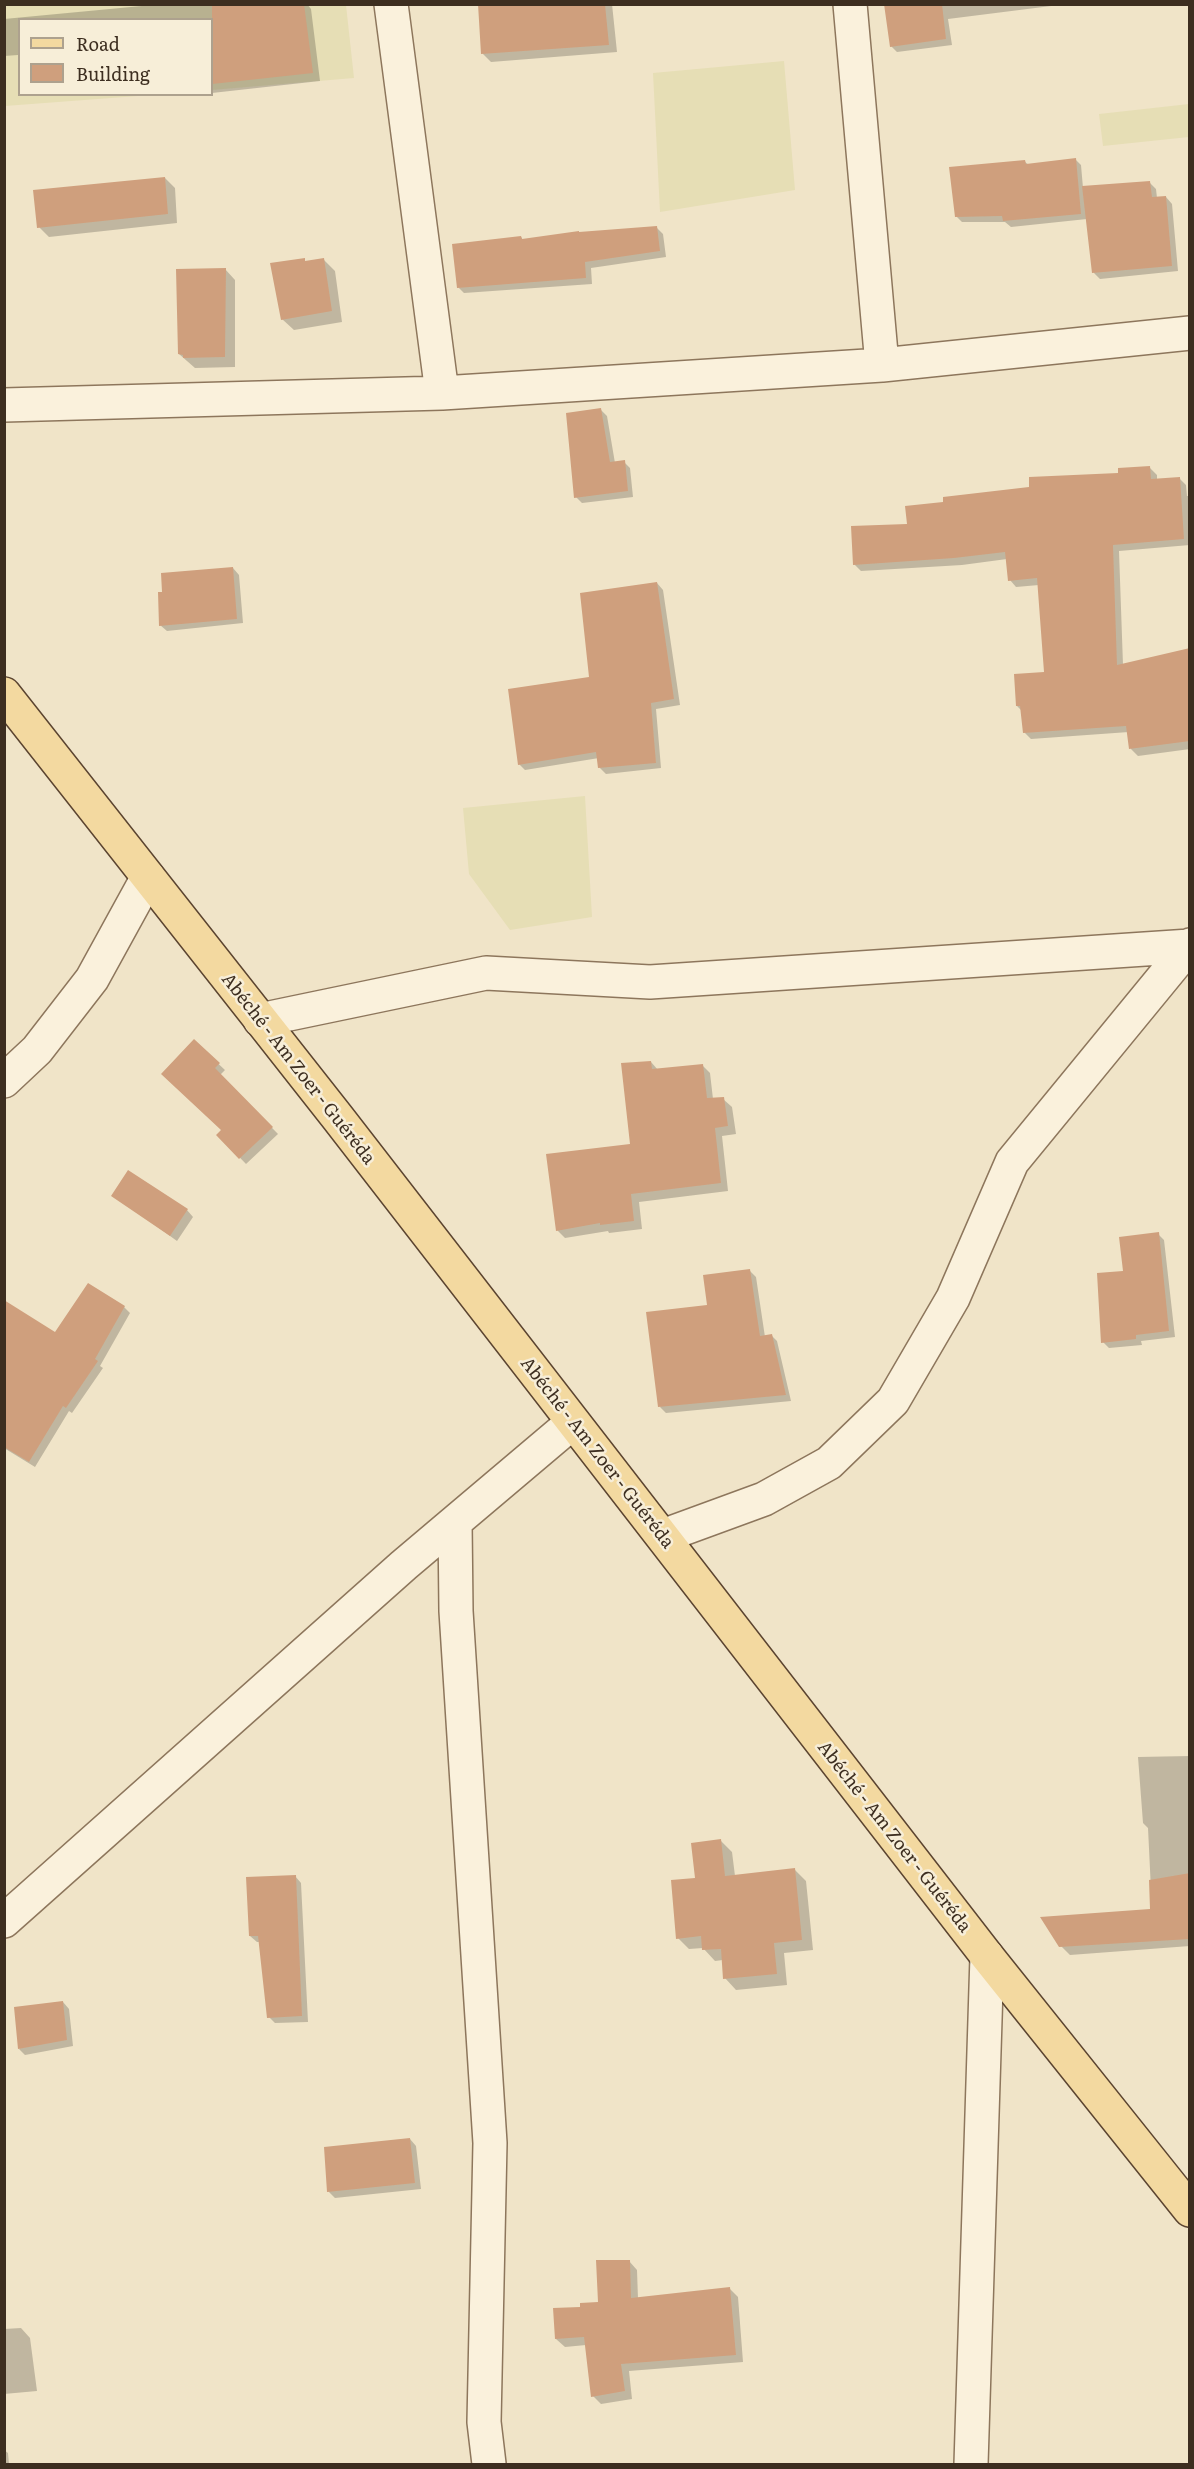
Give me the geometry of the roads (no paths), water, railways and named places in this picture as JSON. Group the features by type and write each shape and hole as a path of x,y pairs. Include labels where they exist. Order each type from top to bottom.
{"main road":[{"name":"Abéché - Am Zoer - Guéréda","path":"4,694 572,1423 663,1536 987,1956 1190,2210"}],"street":[{"path":"391,4 442,393"},
{"path":"850,4 882,365"},
{"path":"4,405 442,393 882,365 1190,333"},
{"path":"4,1081 37,1050 92,979 148,877"},
{"path":"260,1020 486,973 650,982 1189,946"},
{"path":"663,1536 764,1499 829,1464 893,1401 953,1298 1012,1162 1189,946"},
{"path":"4,1921 455,1522 572,1423"},
{"path":"455,1522 456,1611 490,2143 484,2422 489,2464"},
{"path":"971,2464 987,1956"}]}
